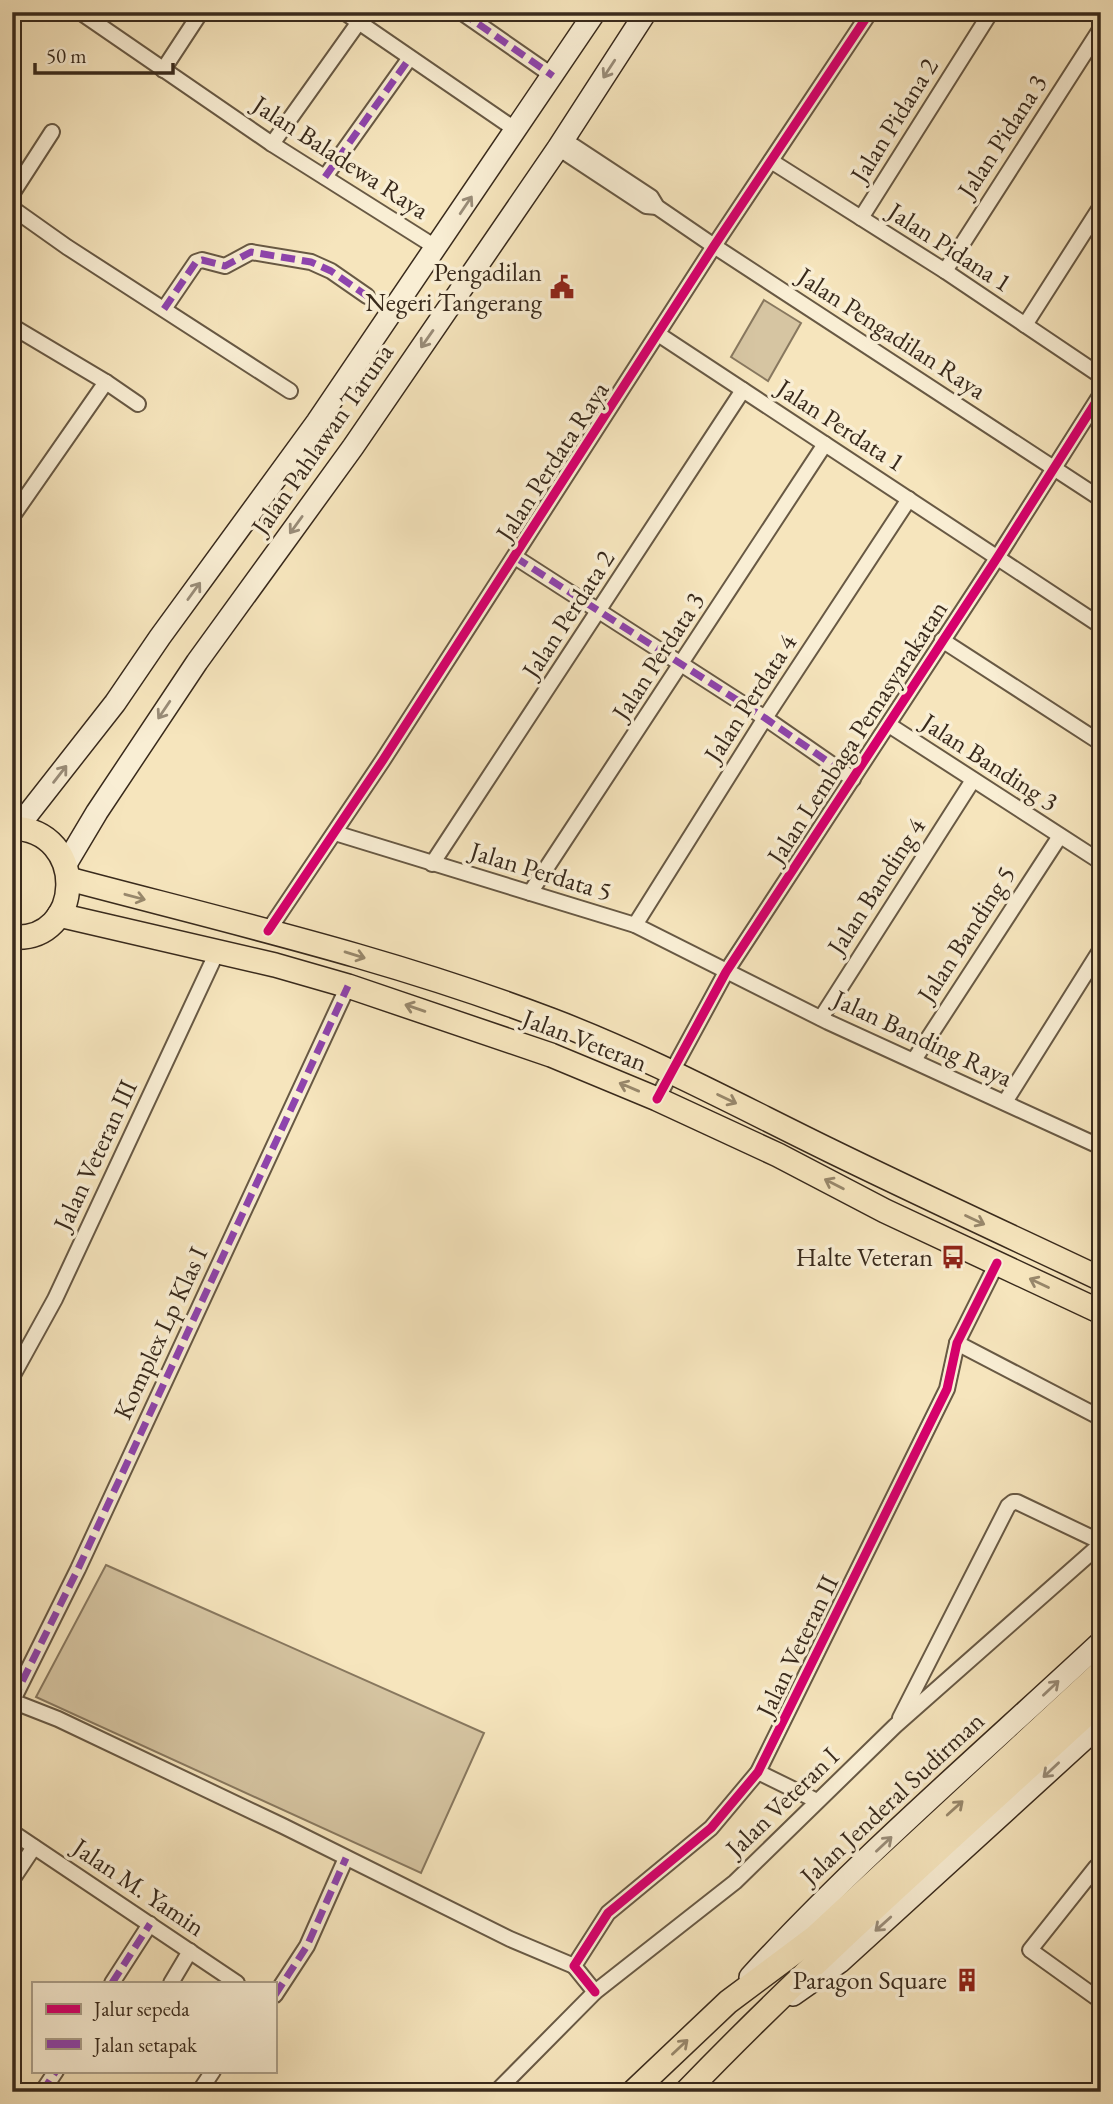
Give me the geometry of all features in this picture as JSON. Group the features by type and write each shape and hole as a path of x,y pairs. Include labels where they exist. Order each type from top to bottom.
{"main road":[{"name":"Jalan Pahlawan Taruna","path":"15,828 115,703 317,422 595,12"},
{"name":"Jalan Pahlawan Taruna","path":"68,872 97,812 197,662 353,447 561,143 646,12"},
{"path":"12,937 41,932 60,915 67,898 68,872 55,846 38,833 15,828"},
{"name":"Jalan Veteran","path":"68,872 444,983 550,1019 670,1072 1101,1279"},
{"name":"Jalan Veteran","path":"60,915 348,986 539,1051 657,1098 1101,1312"},
{"path":"929,1231 940,1203"},
{"name":"Jalan Jenderal Sudirman","path":"633,2092 733,1998 799,1924 1101,1642"},
{"name":"Jalan Jenderal Sudirman","path":"733,1998 815,1937 1101,1672"},
{"path":"686,2092 757,2019 1101,1701"},
{"path":"757,2019 840,1962 1101,1724"}],"street":[{"name":"Jalan Baladewa Raya","path":"80,12 272,144 437,248"},
{"path":"163,70 201,12"},
{"path":"344,12 362,18 409,59 516,130"},
{"path":"461,12 553,76"},
{"name":"Jalan Perdata Raya","path":"268,931 335,833 714,246 870,12"},
{"name":"Jalan Pidana 2","path":"861,218 991,12"},
{"path":"272,144 362,18"},
{"name":"Jalan Pidana 3","path":"945,271 1101,28"},
{"path":"325,177 409,59"},
{"path":"12,194 52,132"},
{"name":"Jalan Pengadilan Raya","path":"561,143 651,197 657,207 714,246 1101,499"},
{"name":"Jalan Pidana 1","path":"771,161 945,271 1101,376"},
{"path":"1024,325 1101,206"},
{"path":"12,208 66,247 290,391"},
{"path":"164,309 196,262 202,260 225,266 251,252 323,266 367,296"},
{"path":"12,326 138,404"},
{"name":"Jalan Perdata 1","path":"658,334 1101,626"},
{"path":"12,517 106,382"},
{"name":"Jalan Perdata 2","path":"432,864 743,390"},
{"name":"Jalan Lembaga Pemasyarakatan","path":"657,1098 726,972 1101,394"},
{"name":"Jalan Perdata 3","path":"530,893 825,444"},
{"name":"Jalan Perdata 4","path":"635,925 765,718 909,499"},
{"path":"515,557 765,718 853,779"},
{"path":"942,640 1101,743"},
{"name":"Jalan Banding 3","path":"888,725 1101,862"},
{"name":"Jalan Banding 4","path":"821,1018 973,780"},
{"name":"Jalan Perdata 5","path":"335,833 635,925 726,972"},
{"name":"Jalan Banding 5","path":"914,1060 1060,836"},
{"path":"1005,1102 1101,950"},
{"name":"Jalan Veteran III","path":"12,1377 55,1299 218,952"},
{"name":"Jalan Banding Raya","path":"726,972 821,1018 1099,1143"},
{"name":"Komplex Lp Klas I","path":"13,1700 78,1569 348,986"},
{"name":"Jalan Veteran II","path":"574,1966 608,1913 711,1828 758,1772 947,1389 957,1343 997,1263"},
{"path":"957,1343 1101,1418"},
{"path":"895,1726 1008,1506 1017,1502 1101,1543"},
{"name":"Jalan Veteran I","path":"496,2092 595,1992 735,1882 895,1726 1101,1543"},
{"path":"13,1700 58,1719 510,1939 574,1966 595,1992"},
{"path":"758,1772 817,1801"},
{"name":"Jalan M. Yamin","path":"12,1832 236,1982"},
{"path":"12,1880 34,1847"},
{"path":"276,1993 307,1946 346,1858"},
{"path":"1096,1867 1030,1950 1101,2001"},
{"path":"113,1982 150,1924"},
{"path":"172,1982 190,1951"},
{"path":"42,2092 55,2072"},
{"path":"199,2092 212,2072"}],"shaded area":[{"path":"764,300 801,323 768,381 731,357"},
{"path":"106,1565 484,1733 421,1873 36,1697"}],"marked path":[{"path":"461,12 553,76"},
{"path":"325,177 409,59"},
{"path":"164,309 196,262 202,260 225,266 251,252 311,262 331,271 367,296"},
{"path":"515,557 765,718 853,779"},
{"path":"13,1700 78,1569 348,986"},
{"path":"276,1993 307,1946 346,1858"},
{"path":"113,1982 150,1924"},
{"path":"42,2092 55,2072"}],"cycle path":[{"path":"268,931 383,760 714,246 870,12"},
{"path":"657,1099 726,972 1101,394"},
{"path":"595,1992 574,1966 608,1913 711,1828 758,1772 947,1389 957,1343 997,1263"}],"place":[{"name":"Pengadilan Negeri Tangerang","path":"562,287"},
{"name":"Halte Veteran","path":"953,1257"},
{"name":"Paragon Square","path":"967,1980"}]}
